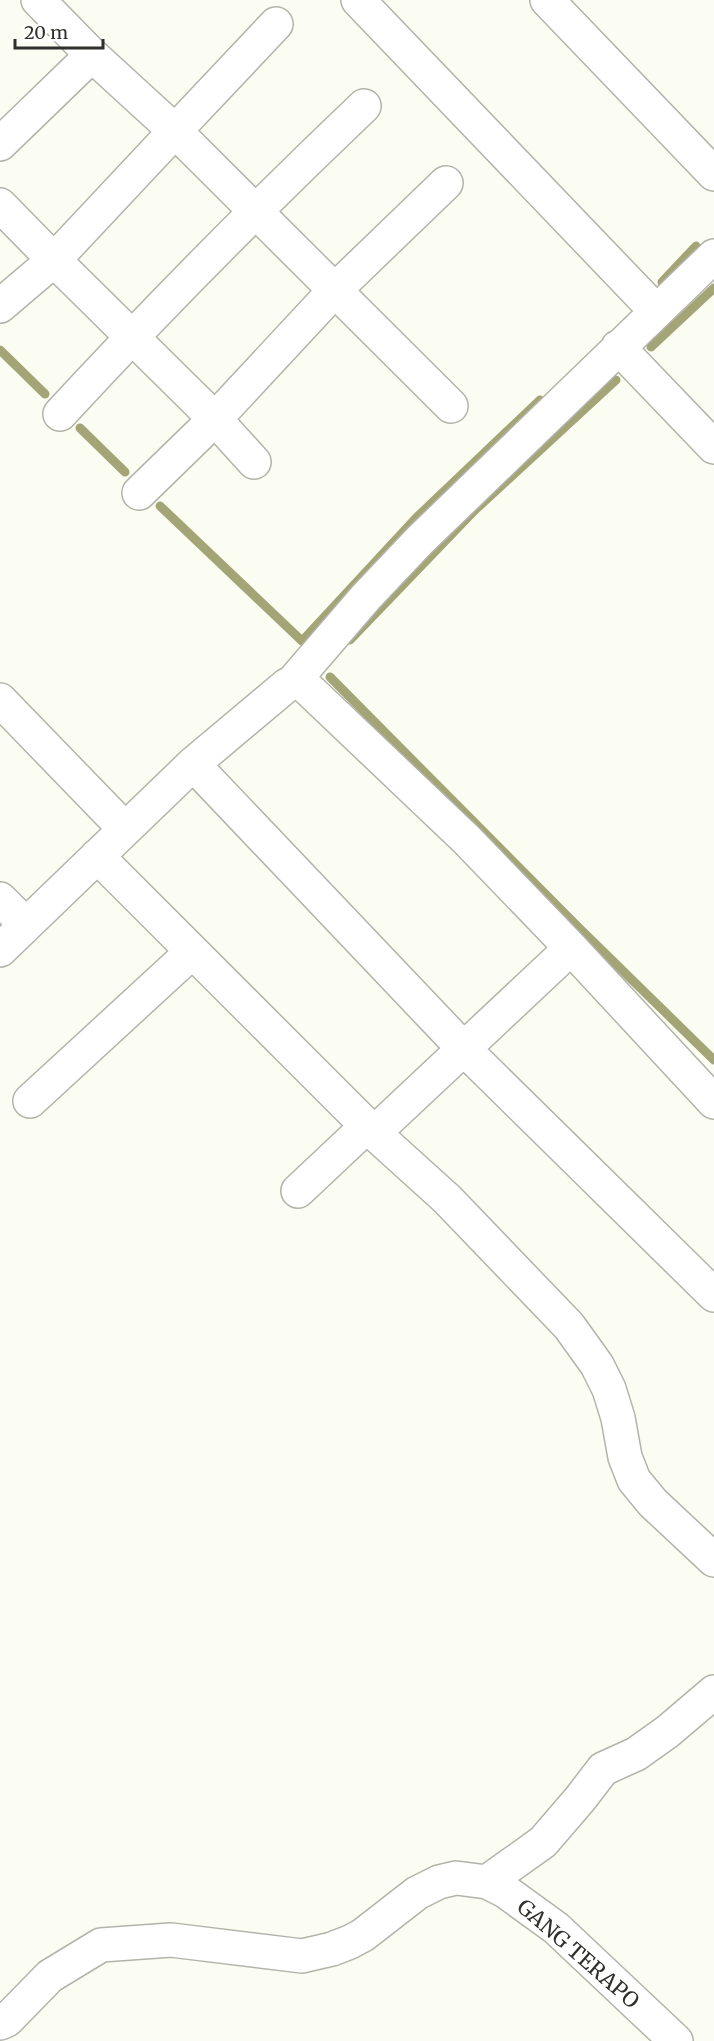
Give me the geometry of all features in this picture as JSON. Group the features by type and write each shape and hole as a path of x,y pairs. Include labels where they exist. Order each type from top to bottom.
{"street":[{"path":"38,0 92,55 256,210 451,406"},
{"path":"358,0 656,310"},
{"path":"547,0 714,174"},
{"path":"0,306 54,260 276,24"},
{"path":"0,144 92,55"},
{"path":"60,414 131,337 256,210 364,106"},
{"path":"139,493 215,418 335,290 446,183"},
{"path":"0,205 215,418 254,462"},
{"path":"0,950 193,764 292,683 366,597 419,541 714,256"},
{"path":"618,347 714,447"},
{"path":"292,683 303,684 310,688 467,840 714,1102"},
{"path":"0,700 125,829"},
{"path":"193,764 463,1048 714,1295"},
{"path":"97,856 370,1130 447,1198 569,1326 597,1365 609,1389 618,1418 625,1456 634,1480 653,1503 714,1560"},
{"path":"0,899 26,925"},
{"path":"298,1191 463,1048 571,948"},
{"path":"30,1101 192,952"},
{"path":"0,2023 7,2020 50,1976 101,1945 171,1940 302,1956 332,1949 363,1935 417,1893 439,1882 456,1878 480,1880 543,1842 603,1769 636,1754 667,1732 714,1692"},
{"name":"GANG TERAPO","path":"480,1880 505,1891 556,1928 676,2041"}],"waterway":[{"path":"662,282 696,246"},
{"path":"651,347 714,288"},
{"path":"0,350 45,394"},
{"path":"350,640 475,510 616,380"},
{"path":"160,506 302,641 416,518 540,400"},
{"path":"80,428 125,472"},
{"path":"330,677 577,926 714,1060"}]}
